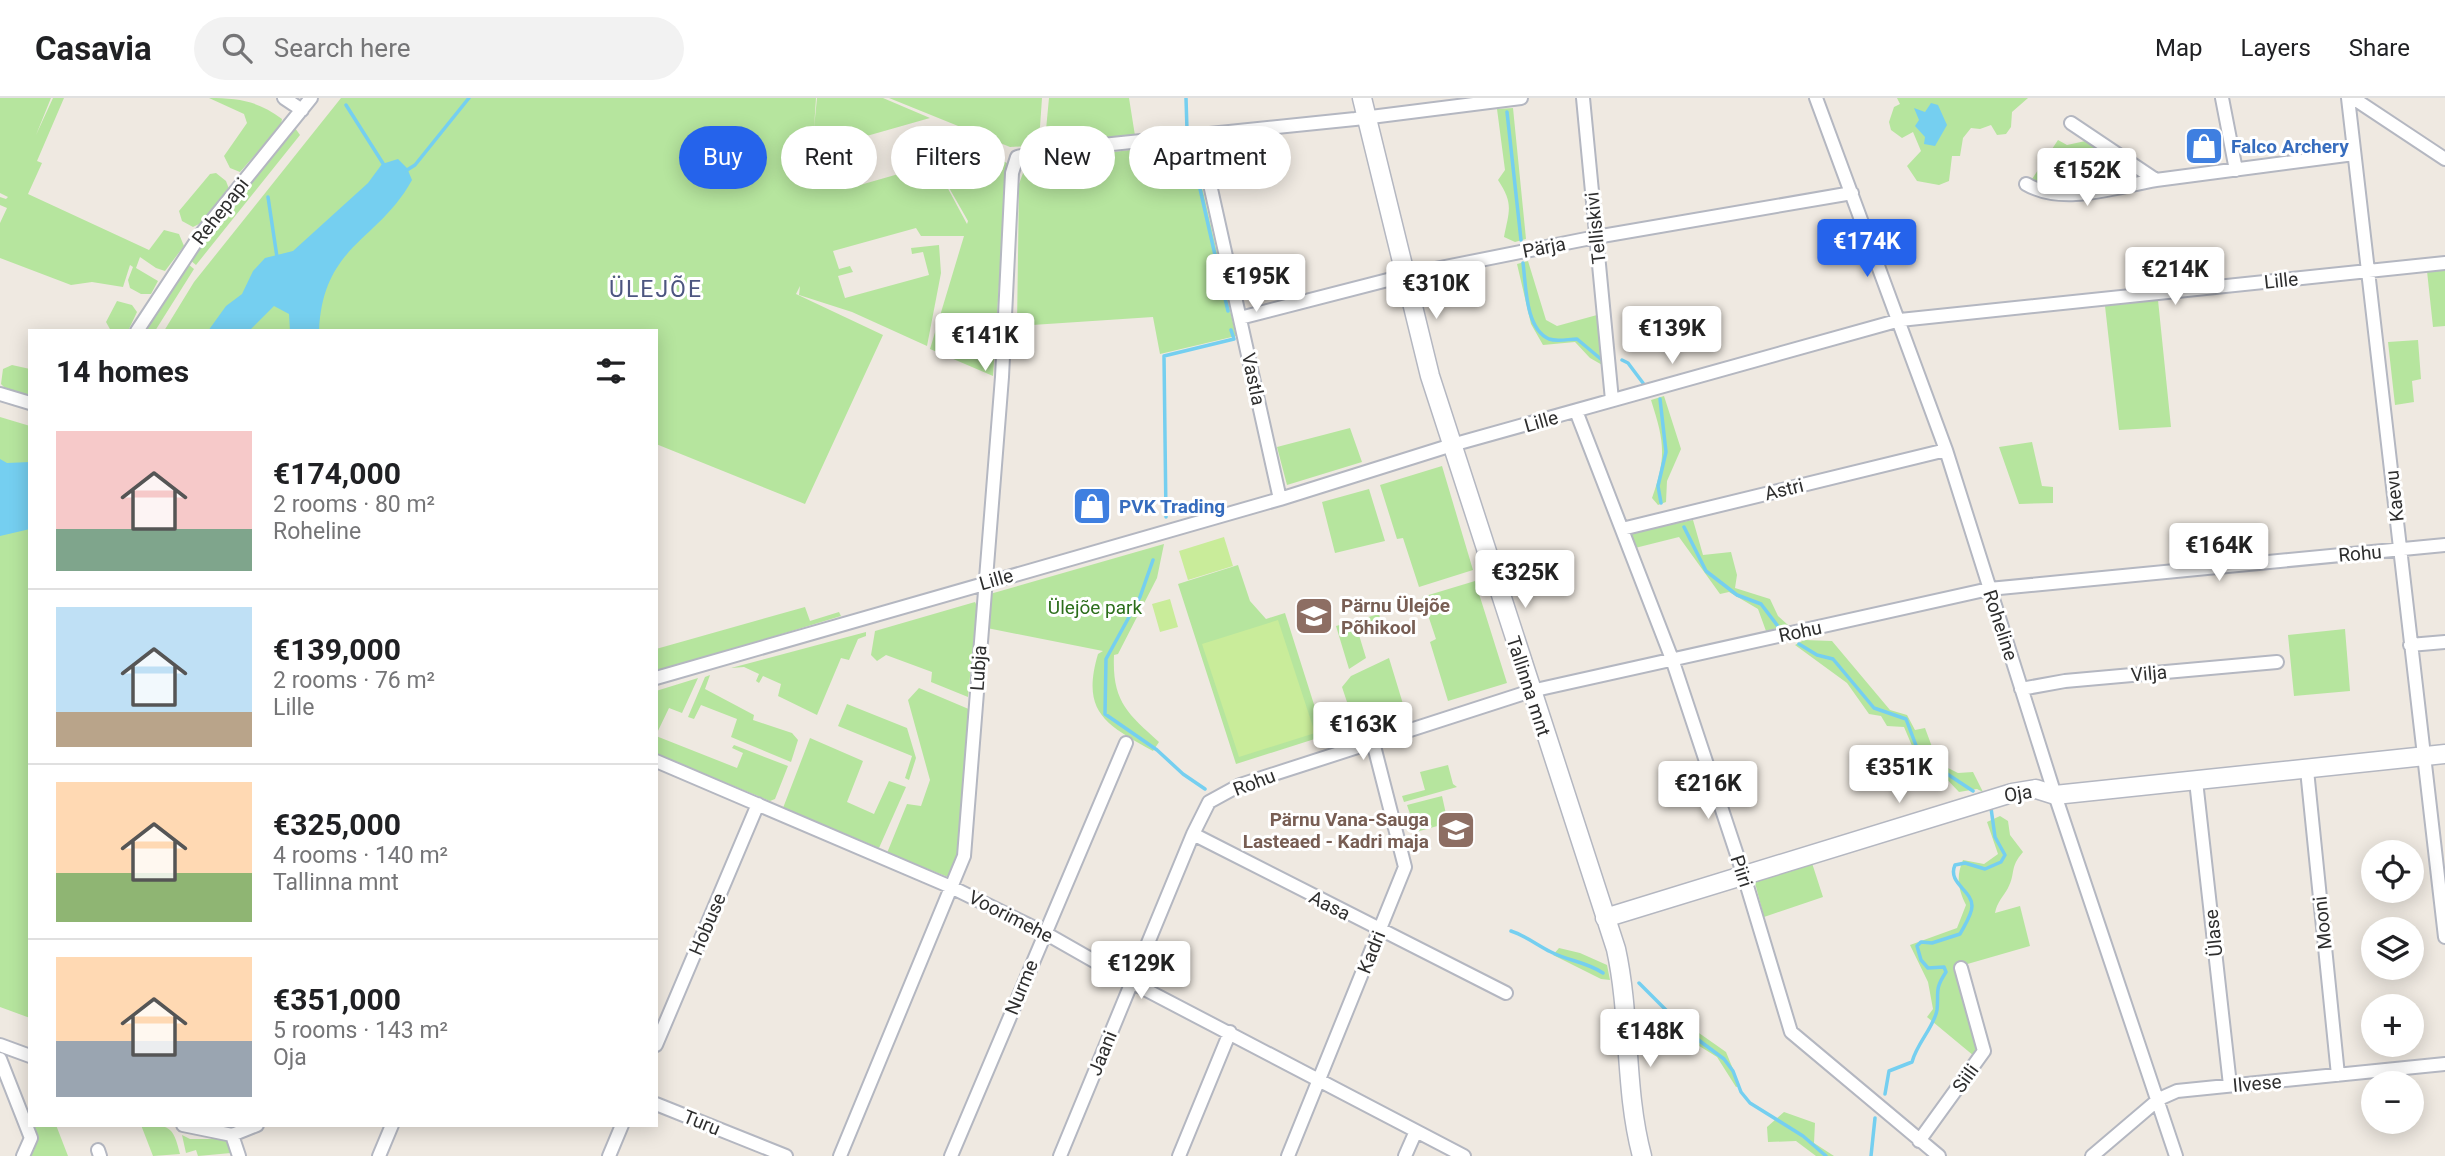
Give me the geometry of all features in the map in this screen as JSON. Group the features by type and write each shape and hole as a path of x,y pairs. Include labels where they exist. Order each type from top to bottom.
{"main road":[{"name":"Tallinna mnt","path":"1362,98 1430,376 1605,918 1624,989 1635,1132 1642,1156"},
{"name":"Oja","path":"1605,918 1914,820 2012,793 2036,789 2055,795 2445,754"}],"street":[{"path":"284,98 302,110"},
{"name":"Rehepapi","path":"138,329 198,239 312,98"},
{"path":"1288,126 1367,118 1445,103 1521,98"},
{"name":"Telliskivi","path":"1583,98 1612,400"},
{"name":"Roheline","path":"1816,98 1946,450 2055,795 2176,1156"},
{"path":"2222,98 2236,170"},
{"path":"2350,98 2445,159"},
{"name":"Kaevu","path":"2350,98 2354,155 2422,756 2441,862 2445,937"},
{"path":"2071,122 2156,180"},
{"name":"Lubja","path":"840,1156 964,856 1002,367 1012,173 1017,158 1044,151 1129,142"},
{"path":"2026,184 2038,192 2058,196 2156,180 2354,155"},
{"name":"Vastla","path":"1211,189 1280,499"},
{"name":"Pärja","path":"1240,318 1404,276 1596,237 1852,193"},
{"name":"Lille","path":"658,677 1280,499 1452,445 1900,320 2445,263"},
{"path":"0,394 28,401"},
{"name":"Piiri","path":"1576,411 1672,659 1744,876 1791,1032 1939,1156"},
{"name":"Astri","path":"1622,528 1946,450"},
{"name":"Rohu","path":"1193,834 1209,802 1241,785 1531,691 1989,589 2445,545"},
{"path":"2410,645 2445,642"},
{"name":"Vilja","path":"2021,689 2065,681 2277,662"},
{"name":"Kadri","path":"1288,1156 1405,867 1373,742"},
{"name":"Nurme","path":"951,1156 1125,743"},
{"name":"Voorimehe","path":"658,763 951,887 1045,933 1131,982 1464,1156"},
{"name":"Mooni","path":"2307,770 2337,1075"},
{"name":"Ülase","path":"2196,781 2230,1085"},
{"name":"Hobuse","path":"658,1040 758,804"},
{"name":"Aasa","path":"1193,834 1506,993"},
{"name":"Jaani","path":"1060,1156 1193,834"},
{"name":"Siili","path":"1919,1140 1984,1051 1961,968"},
{"path":"1179,1156 1230,1032"},
{"path":"0,1045 28,1055"},
{"path":"0,1059 31,1138 23,1156"},
{"name":"Ilvese","path":"2092,1156 2159,1099 2177,1091 2445,1064"},
{"name":"Turu","path":"658,1105 786,1156"},
{"path":"193,1127 232,1135 252,1127"},
{"path":"379,1156 391,1127"},
{"path":"609,1156 621,1127"},
{"path":"1405,1156 1416,1131"},
{"path":"232,1135 239,1156"}],"green space":[{"path":"0,98 51,98 36,135 53,98 64,98 37,161 42,163 28,194 149,250 164,230 179,234 184,246 165,271 140,257 136,268 158,281 151,294 141,294 130,288 128,280 133,267 130,265 123,287 92,282 71,285 0,258 0,223 7,208 0,205 0,197 8,197 0,193"},
{"path":"209,98 248,102 265,108 282,119 281,125 240,172 230,168 224,156 247,123 244,114"},
{"path":"341,98 816,98 814,126 781,126 781,189 877,189 877,180 891,176 891,189 948,189 967,224 968,221 950,189 1005,189 1005,162 1007,163 993,376 930,349 964,236 921,236 916,228 833,251 839,269 850,266 853,272 838,276 845,298 929,275 923,252 912,254 911,248 939,245 941,273 927,346 852,312 799,295 800,286 796,294 883,335 805,504 658,445 658,329 165,329 194,282"},
{"path":"817,98 883,98 930,118 902,126 891,126 891,129 877,133 877,126 814,126"},
{"path":"889,98 1042,98 1040,126 1019,126 1019,146 1005,145 1005,126 958,126"},
{"path":"1049,98 1129,98 1133,126 1129,126 1129,143 1115,144 1115,126 1046,126"},
{"path":"1897,98 2028,98 2012,112 2011,127 2006,134 1997,135 1991,125 1980,129 1971,128 1963,138 1960,156 1952,156 1949,181 1939,185 1917,181 1907,166 1921,151 1913,132 1902,138 1891,130 1889,122 1894,107 1900,104"},
{"path":"1513,108 1526,239 1515,242 1504,237 1509,214 1508,202 1498,180 1505,170 1497,109"},
{"path":"295,128 300,135 196,265 190,260"},
{"path":"2058,140 2067,145 2090,140 2138,174 2135,179 2066,189 2030,182"},
{"path":"1129,150 1129,189 1202,189 1236,336 1160,354 1153,317 1017,326 1019,184 1019,189 1115,189 1115,152"},
{"path":"216,173 226,181 229,189 199,224 193,227 182,221 179,211 210,174"},
{"path":"1528,261 1546,320 1557,326 1597,315 1604,366 1590,358 1575,342 1543,345 1531,324 1517,264"},
{"path":"188,264 194,269 156,329 146,329"},
{"path":"2445,269 2445,326 2433,327 2427,271"},
{"path":"2158,300 2171,427 2119,430 2105,306"},
{"path":"117,301 132,305 137,312 129,329 110,329 106,322"},
{"path":"2418,340 2421,379 2412,381 2414,402 2395,405 2388,342"},
{"path":"12,365 28,369 28,395 6,389 1,384 3,369"},
{"path":"1664,396 1681,449 1667,481 1666,502 1658,505 1652,498 1660,471 1662,449 1651,400"},
{"path":"0,417 28,425 28,1017 0,1007"},
{"path":"1350,428 1362,462 1287,485 1277,447"},
{"path":"2032,442 2042,486 2053,487 2053,503 2019,504 1999,447"},
{"path":"1442,466 1473,570 1419,587 1403,538 1397,539 1380,485"},
{"path":"1369,489 1385,541 1335,553 1322,502"},
{"path":"1693,520 1703,555 1731,552 1737,575 1735,588 1770,599 1778,616 1788,625 1766,631 1758,609 1729,592 1720,594 1679,537 1635,548 1631,532"},
{"path":"1224,537 1233,566 1188,580 1179,551"},
{"name":"Ülejõe park","path":"1164,544 1157,578 1118,654 1114,655 1119,695 1130,714 1159,742 1153,751 1110,724 1095,703 1094,674 1098,654 1103,651 987,628 990,594"},
{"path":"1238,565 1250,601 1266,619 1285,613 1324,736 1236,764 1178,584"},
{"path":"1475,581 1507,683 1448,701 1430,642 1436,639 1422,597"},
{"path":"1170,599 1178,627 1160,632 1152,604"},
{"path":"975,602 977,606 968,697 931,682 932,672 886,655 877,661 871,655 875,631"},
{"path":"805,607 810,621 839,612 841,616 658,671 658,648"},
{"path":"1379,614 1383,628 1359,635 1366,658 1349,669 1336,626"},
{"path":"1278,620 1315,733 1239,757 1202,644"},
{"path":"2345,629 2350,691 2294,696 2288,635"},
{"path":"866,632 866,636 858,639 849,660 841,658 817,715 778,696 781,684 763,676 759,683 756,681 759,674 744,667 731,668"},
{"path":"1804,640 1832,641 1890,710 1907,715 1915,730 1925,728 1938,763 1958,773 1973,772 1983,792 1977,789 1959,792 1939,771 1924,774 1904,727 1887,726 1881,716 1869,714 1847,683 1795,645"},
{"path":"1389,658 1403,704 1353,720 1342,687 1351,676"},
{"path":"710,675 705,689 754,715 753,720 792,733 798,740 791,762 731,737 737,719 701,705 694,719 688,717 705,677"},
{"path":"698,678 682,713 669,708 658,731 658,690"},
{"path":"919,688 971,710 960,852 953,874 948,877 887,853 907,804 921,806 930,780 908,700"},
{"path":"847,704 907,728 916,758 909,780 905,778 912,756 838,726"},
{"path":"658,737 737,768 743,753 732,748 734,745 788,766 775,799 770,801 658,755"},
{"path":"810,738 863,761 847,802 874,814 889,781 906,787 879,848 783,808"},
{"path":"1448,765 1453,784 1457,787 1404,802 1402,796 1425,790 1420,772"},
{"path":"1442,796 1448,823 1416,832 1407,805"},
{"path":"2000,816 2008,821 2010,835 2023,852 2016,862 2008,888 1995,913 2020,906 2030,946 1957,967 1979,1048 1974,1056 1927,1017 1933,1009 1928,982 1910,945 1957,928 1966,905 1959,883 1963,860 1984,864 1998,854 1987,822"},
{"path":"1811,860 1823,897 1764,917 1754,879"},
{"path":"1559,948 1580,953 1607,965 1610,980 1601,979 1553,955"},
{"path":"1689,1026 1726,1052 1740,1086 1736,1087 1717,1057 1688,1039"},
{"path":"1784,1112 1815,1123 1814,1143 1834,1156 1816,1156 1796,1141 1768,1142 1767,1127"},
{"path":"57,1127 68,1156 27,1156 31,1128"},
{"path":"142,1127 164,1127 175,1137 180,1154 153,1156"},
{"path":"182,1135 190,1139 226,1139 231,1153 198,1156 196,1150 186,1153"}],"water":[{"path":"1931,103 1938,105 1947,125 1935,146 1924,144 1925,137 1915,126 1919,120 1914,108 1925,112"},
{"path":"398,159 407,168 412,180 384,218 341,261 330,279 319,329 290,329 289,314 274,306 251,329 209,329 226,306 242,294 253,271 265,258 293,251 368,183 382,164"},
{"path":"0,459 7,463 28,462 28,529 0,536"}],"waterway":[{"path":"407,170 415,165 469,98"},
{"path":"1186,98 1187,126"},
{"path":"346,105 384,165"},
{"path":"1507,112 1521,240"},
{"path":"1200,189 1215,255"},
{"path":"268,197 277,257"},
{"path":"1523,263 1528,305 1535,326 1541,334 1552,340 1577,339 1602,360"},
{"path":"1219,273 1228,311"},
{"path":"1166,517 1164,356 1234,339 1231,330"},
{"path":"1622,360 1628,363 1643,383"},
{"path":"1660,399 1666,452 1658,486 1661,503"},
{"path":"1684,527 1706,571 1737,595 1761,604 1780,629"},
{"path":"1153,560 1140,597 1106,659 1105,714 1157,750 1183,774 1205,789"},
{"path":"1799,644 1817,655 1833,659 1874,708 1906,719 1920,756 1973,791"},
{"path":"1885,1094 1889,1071 1912,1062 1933,1023 1937,1010 1938,987 1946,972 1944,967 1928,968 1921,960 1917,946 1921,942 1932,943 1960,934 1971,913 1971,900 1954,877 1955,865 1965,863 1985,869 2001,862 2005,855 1995,837 1991,808"},
{"path":"1511,931 1557,955 1591,966 1603,973"},
{"path":"1639,983 1689,1033 1724,1059 1733,1071 1741,1092 1750,1103 1803,1136 1826,1156"},
{"path":"1871,1156 1875,1118"}],"place":[{"name":"Falco Archery","path":"2204,146"},
{"name":"PVK Trading","path":"1092,506"},
{"name":"Pärnu Ülejõe Põhikool","path":"1314,616"},
{"name":"Pärnu Vana-Sauga Lasteaed - Kadri maja","path":"1456,830"}],"district":[{"name":"ÜLEJÕE","path":"656,289"}]}
